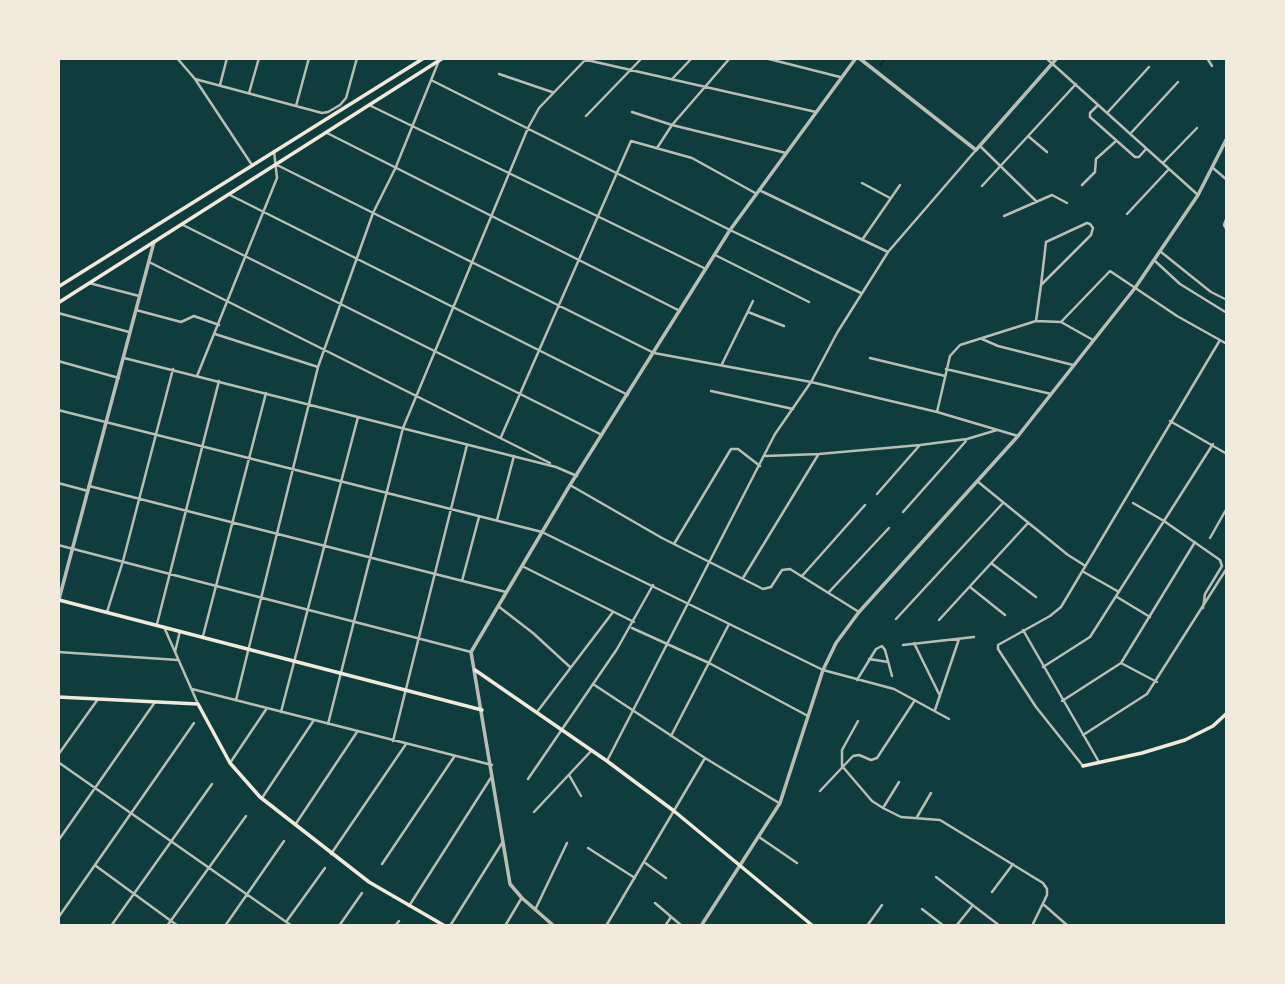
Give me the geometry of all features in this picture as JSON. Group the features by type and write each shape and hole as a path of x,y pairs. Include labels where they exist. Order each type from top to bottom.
{"main road":[{"path":"58,287 424,58"},
{"path":"58,303 441,58"},
{"path":"58,601 295,659 482,710"},
{"path":"475,670 592,750 674,811 813,926"},
{"path":"58,697 198,704 230,763 262,798 369,882 445,926"},
{"path":"1083,766 1185,740 1213,726 1227,713"}],"street":[{"path":"177,58 195,79 252,165"},
{"path":"220,85 227,58"},
{"path":"249,93 260,58"},
{"path":"296,106 309,58"},
{"path":"195,79 322,113 340,105 349,91 357,58"},
{"path":"236,700 318,367 373,214 395,169 441,58"},
{"path":"578,58 816,112"},
{"path":"586,117 642,58"},
{"path":"673,78 692,58"},
{"path":"657,148 672,125 730,58"},
{"path":"765,58 840,77"},
{"path":"553,926 512,889 471,652 570,485 730,230 840,77 858,58 976,150"},
{"path":"1046,58 1198,195"},
{"path":"607,761 775,434 811,382 837,333 888,252 1057,58"},
{"path":"1207,58 1212,66"},
{"path":"328,724 403,428 528,128 552,92 586,59"},
{"path":"1107,113 1149,67"},
{"path":"499,74 552,92"},
{"path":"432,80 730,230 862,293"},
{"path":"1130,134 1178,82"},
{"path":"982,186 1076,84"},
{"path":"369,105 706,269"},
{"path":"1098,105 1090,113 1090,117 1116,141 1137,158 1147,149"},
{"path":"632,112 672,125 786,153"},
{"path":"1163,163 1197,128"},
{"path":"326,132 680,311"},
{"path":"1028,136 1048,152"},
{"path":"701,926 779,803 823,670 836,643 859,612 1017,436 1135,288 1198,195 1227,138"},
{"path":"501,437 631,141 692,158 758,192 888,252"},
{"path":"1082,185 1095,172 1096,159 1116,141"},
{"path":"980,146 1036,201"},
{"path":"197,376 277,178 274,151"},
{"path":"275,164 654,353 811,382 937,412 1017,436"},
{"path":"1213,168 1227,180"},
{"path":"1126,214 1169,169"},
{"path":"862,183 890,198"},
{"path":"862,240 900,184"},
{"path":"229,194 628,395"},
{"path":"1004,216 1052,195 1067,203"},
{"path":"1227,218 1224,225 1227,230"},
{"path":"182,224 602,435"},
{"path":"1036,321 1045,245 1048,240 1090,224 1093,231 1091,235 1041,285"},
{"path":"58,601 154,242"},
{"path":"1161,251 1211,292 1227,300"},
{"path":"715,254 809,302"},
{"path":"1155,261 1180,284 1227,313"},
{"path":"148,262 576,476"},
{"path":"1061,322 1107,272 1112,271 1177,316 1227,344"},
{"path":"89,283 139,296"},
{"path":"722,364 754,300"},
{"path":"135,310 181,322 194,316 219,325"},
{"path":"748,312 785,326"},
{"path":"58,313 130,332"},
{"path":"937,412 946,369 954,349 1036,321 1061,322 1093,340"},
{"path":"215,334 318,367"},
{"path":"982,339 998,346 1073,365"},
{"path":"1083,766 1036,706 998,649 998,645 1056,612 1220,340"},
{"path":"124,358 556,467"},
{"path":"870,358 945,376"},
{"path":"58,361 119,377"},
{"path":"107,612 173,369"},
{"path":"946,369 1051,394"},
{"path":"157,624 219,381"},
{"path":"711,391 793,409"},
{"path":"203,636 267,393"},
{"path":"58,410 542,531 823,670 894,689 949,719"},
{"path":"281,712 358,416"},
{"path":"1170,421 1227,454"},
{"path":"765,456 920,445 967,439 997,430"},
{"path":"903,512 967,439"},
{"path":"393,741 468,444"},
{"path":"1043,667 1086,641 1213,444"},
{"path":"877,494 920,445"},
{"path":"674,544 734,447 760,466"},
{"path":"743,578 818,454"},
{"path":"497,520 514,456"},
{"path":"978,481 1084,565"},
{"path":"58,483 139,498 506,592"},
{"path":"570,485 674,544 767,589 782,570 787,568 859,612"},
{"path":"896,618 1003,503"},
{"path":"1133,503 1164,521 1222,563 1205,594 1203,609"},
{"path":"802,576 865,505"},
{"path":"1210,538 1227,508"},
{"path":"462,581 479,516"},
{"path":"939,620 1028,523"},
{"path":"829,592 889,528"},
{"path":"1062,701 1121,663 1195,542"},
{"path":"58,545 471,652"},
{"path":"991,563 1036,597"},
{"path":"522,566 634,622"},
{"path":"1083,734 1139,701 1157,682 1227,568"},
{"path":"1082,570 1150,617"},
{"path":"528,779 631,628 653,585"},
{"path":"970,587 1005,615"},
{"path":"497,606 533,633 570,667"},
{"path":"537,712 613,612"},
{"path":"671,736 730,624"},
{"path":"164,626 198,704"},
{"path":"631,628 709,663 808,716"},
{"path":"175,652 180,630"},
{"path":"1023,630 1099,762"},
{"path":"903,645 974,637"},
{"path":"935,710 959,639"},
{"path":"914,643 940,696"},
{"path":"857,680 876,649 882,646 886,650 892,676"},
{"path":"58,652 178,660"},
{"path":"869,659 888,662"},
{"path":"1121,663 1157,682"},
{"path":"593,684 779,803"},
{"path":"192,689 492,765"},
{"path":"58,755 98,699"},
{"path":"820,791 842,766 856,755 871,760 877,758 915,700"},
{"path":"58,841 155,702"},
{"path":"230,763 267,708"},
{"path":"262,798 314,720"},
{"path":"858,722 842,750 842,766 872,801 883,808 901,817 940,820 1043,883 1047,889 1032,926"},
{"path":"58,918 194,723"},
{"path":"295,825 358,732"},
{"path":"331,854 406,744"},
{"path":"534,812 592,750"},
{"path":"382,864 454,756"},
{"path":"606,926 705,758"},
{"path":"58,762 292,926"},
{"path":"409,906 493,774"},
{"path":"569,775 581,796"},
{"path":"883,808 899,782"},
{"path":"111,926 212,784"},
{"path":"917,818 931,793"},
{"path":"167,926 246,817"},
{"path":"759,837 797,863"},
{"path":"225,926 284,841"},
{"path":"450,926 503,841"},
{"path":"535,910 567,843"},
{"path":"588,848 635,878"},
{"path":"644,862 666,878"},
{"path":"992,892 1013,864"},
{"path":"95,865 178,926"},
{"path":"286,922 325,868"},
{"path":"936,877 1000,926"},
{"path":"339,926 362,893"},
{"path":"505,926 522,898"},
{"path":"655,903 682,926"},
{"path":"1043,904 1068,926"},
{"path":"866,926 882,905"},
{"path":"956,926 973,905"},
{"path":"922,909 944,926"},
{"path":"665,926 671,917"},
{"path":"396,926 399,921"}],"waterway":[{"path":"880,65 886,58"}]}
